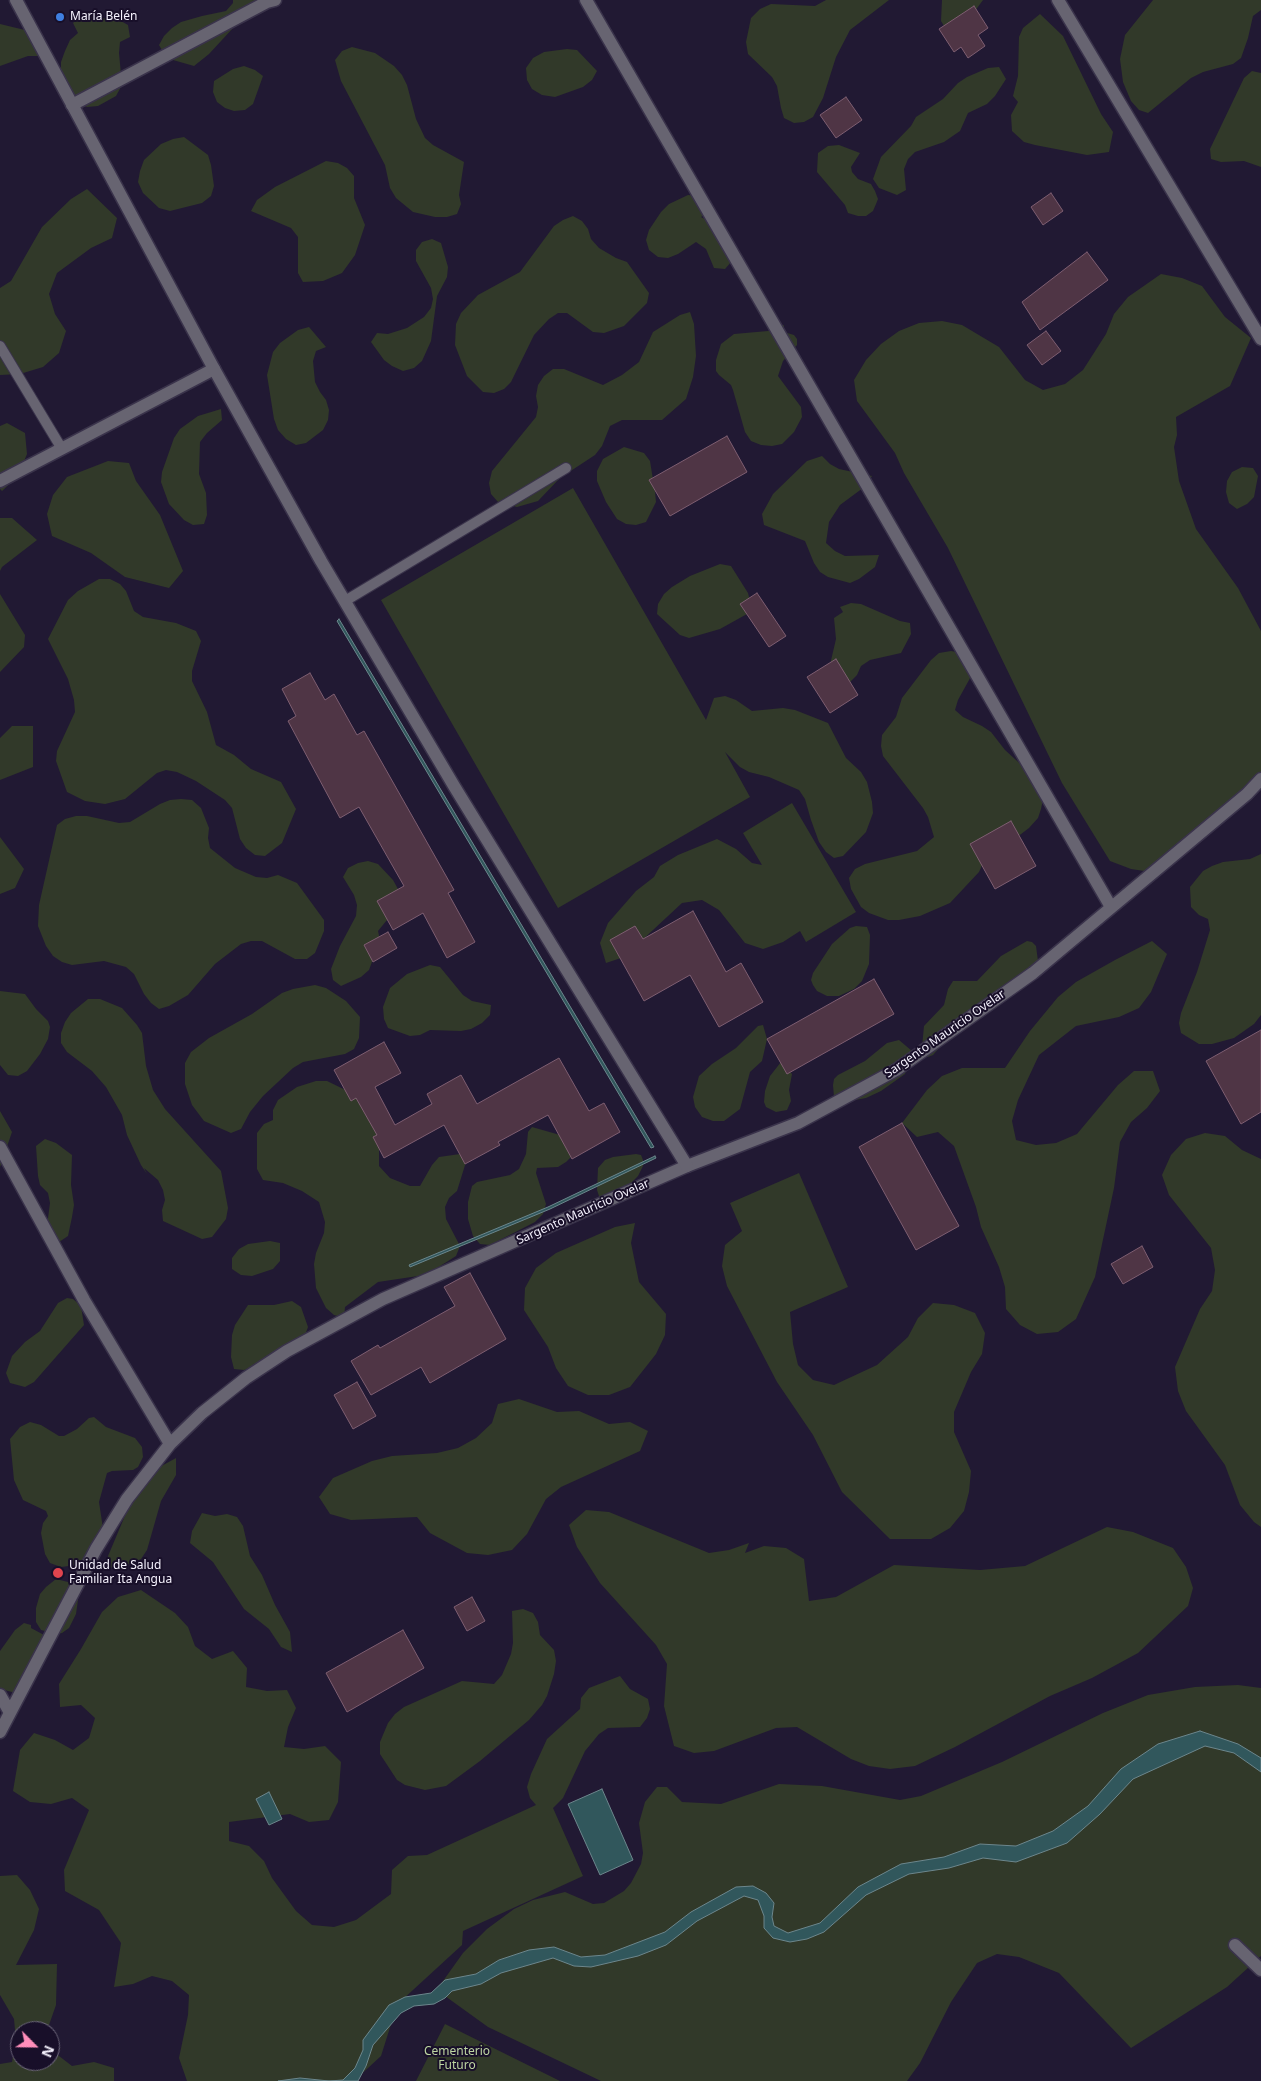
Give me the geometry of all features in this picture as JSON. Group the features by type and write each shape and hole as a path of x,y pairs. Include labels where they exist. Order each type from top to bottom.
{"street":[{"path":"16,0 214,369 345,601 454,786 686,1166"},
{"path":"72,105 266,2 275,0"},
{"path":"586,0 1111,908"},
{"path":"1058,0 1261,339"},
{"path":"0,481 214,369"},
{"name":"Sargento Mauricio Ovelar","path":"0,1732 96,1549 127,1499 170,1444 202,1412 246,1378 288,1351 383,1299 686,1166 798,1123 896,1070 1033,973 1247,794 1261,779"},
{"path":"0,1147 84,1300 170,1444"},
{"path":"0,1695 10,1711"},
{"path":"1235,1945 1261,1970"}],"lane":[{"path":"0,346 62,449"},
{"path":"345,601 566,468"}],"green space":[{"path":"233,0 259,0 209,54 194,66 173,60 164,54 159,45 172,28 181,22 226,11 233,3"},
{"path":"826,0 889,0 850,30 836,57 823,98 813,117 804,122 794,123 784,118 777,86 772,77 748,54 746,42 751,18 760,9 771,4 815,6"},
{"path":"942,0 983,0 972,15 949,28 944,26 941,21"},
{"path":"1153,0 1261,0 1261,10 1253,16 1241,58 1233,64 1203,72 1191,78 1148,113 1139,110 1131,101 1123,82 1120,59 1125,35"},
{"path":"1040,14 1063,36 1101,114 1113,132 1109,152 1087,155 1035,145 1024,142 1012,131 1011,115 1018,102 1013,96 1018,76 1019,37 1023,28"},
{"path":"81,15 119,20 128,25 130,37 120,42 119,53 122,85 116,96 98,106 87,107 77,103 61,74 61,62 65,51 70,40 78,33 73,23"},
{"path":"0,24 33,32 48,56 28,56 0,66"},
{"path":"352,47 375,53 394,66 402,75 407,85 416,119 425,138 433,145 464,162 459,195 461,204 457,214 447,217 435,217 413,212 396,198 390,188 385,165 341,81 335,60 342,51"},
{"path":"567,49 577,50 597,71 592,80 583,87 555,97 542,95 532,89 527,80 526,68 533,58 544,52"},
{"path":"244,66 255,70 263,76 253,104 245,110 234,111 225,108 217,102 213,92 214,81 233,69"},
{"path":"999,67 1006,79 995,96 987,104 968,113 960,131 944,142 915,152 908,159 904,169 906,190 897,195 879,188 873,179 881,157 911,126 916,117 943,99 958,83 967,77 988,68"},
{"path":"1252,71 1261,73 1261,167 1244,161 1221,162 1211,159 1210,149 1244,78"},
{"path":"184,137 208,155 214,186 211,196 202,203 170,211 159,208 143,193 138,182 140,171 144,160 161,144"},
{"path":"839,145 860,153 851,167 852,172 858,179 871,184 875,191 878,199 873,211 866,216 848,213 845,205 817,172 818,153 828,146"},
{"path":"326,161 338,163 347,168 354,176 354,198 365,225 355,255 342,273 323,281 303,282 298,273 298,237 291,228 251,211 257,200 275,187"},
{"path":"87,189 117,218 112,238 91,248 57,273 49,294 55,314 66,331 59,353 43,367 20,374 0,375 0,288 11,281 42,227 71,199"},
{"path":"688,195 698,196 715,208 701,217 729,232 736,251 732,261 725,269 714,268 706,249 696,242 668,258 658,257 649,250 646,240 649,230 661,212 669,204"},
{"path":"573,216 582,221 588,229 591,239 599,248 627,262 649,293 647,303 624,326 604,333 593,332 567,313 558,313 549,319 534,335 511,382 504,389 494,393 483,392 467,376 455,345 456,324 461,313 478,295 520,272 554,226"},
{"path":"432,239 441,243 448,267 447,277 437,296 431,341 422,361 414,368 403,371 384,360 371,342 377,333 388,334 407,328 424,317 431,308 433,299 431,288 416,261 416,250 422,242"},
{"path":"1161,274 1182,278 1202,286 1225,317 1251,338 1230,386 1176,417 1177,435 1174,447 1179,481 1196,529 1238,588 1261,631 1261,779 1151,872 1131,869 1110,861 1062,783 948,548 904,473 895,453 857,401 854,380 866,360 881,344 899,331 919,323 942,321 962,325 999,347 1025,380 1043,390 1065,384 1083,370 1106,334 1114,314 1128,297"},
{"path":"690,312 694,324 696,356 693,377 686,399 662,420 622,420 610,426 602,446 595,455 560,478 538,501 517,507 498,502 491,494 489,483 492,471 536,417 538,385 544,376 553,369 564,369 603,385 622,375 639,362 653,332 680,315"},
{"path":"784,325 784,332 794,335 797,339 797,345 783,361 778,376 801,407 802,417 794,432 782,444 772,446 761,445 751,441 745,432 731,385 716,371 716,360 721,344 734,334 768,331"},
{"path":"309,327 326,347 316,351 313,361 315,382 326,400 329,410 328,420 323,430 306,443 296,445 286,439 278,430 274,419 267,375 273,352 280,343 298,330"},
{"path":"221,409 222,420 200,442 199,474 206,493 207,515 204,524 193,525 184,520 169,504 161,482 162,472 174,438 180,429 198,416"},
{"path":"7,423 25,433 27,454 18,476 2,491 0,489 0,426"},
{"path":"624,447 644,453 650,461 655,492 656,502 646,522 636,525 626,524 617,519 606,502 597,481 597,471 603,459"},
{"path":"822,456 839,469 872,476 867,485 840,505 829,522 826,543 835,551 845,556 879,555 875,567 850,583 828,577 820,572 805,541 764,525 762,514 773,494 807,461"},
{"path":"108,461 129,463 136,481 160,515 183,571 169,588 125,577 91,553 52,536 47,514 53,495 67,477"},
{"path":"1242,467 1253,468 1258,476 1254,497 1247,504 1237,509 1229,503 1226,492 1227,481 1232,472"},
{"path":"573,488 706,720 714,698 725,696 736,700 752,711 783,708 795,710 828,723 846,758 861,772 867,782 872,802 873,813 866,832 843,856 834,858 826,852 819,842 805,799 799,790 769,777 749,772 740,767 725,752 750,797 558,908 381,600"},
{"path":"0,518 12,518 37,540 2,567 0,571"},
{"path":"720,564 731,566 748,593 751,605 747,614 720,629 689,638 680,635 657,614 658,604 664,594 672,587 690,576"},
{"path":"99,579 110,579 120,584 126,591 134,611 143,617 176,623 196,631 201,641 192,671 192,681 207,712 216,745 234,755 251,769 281,782 296,809 282,843 265,856 255,855 246,848 240,839 232,808 225,800 196,781 177,772 166,770 157,773 125,799 105,804 85,801 67,792 56,761 57,751 75,712 74,700 68,679 48,639 68,600 78,591"},
{"path":"0,594 25,635 24,647 0,672"},
{"path":"851,603 861,604 900,621 910,623 911,634 901,653 870,660 861,666 857,675 850,682 829,669 836,639 834,618 843,612 840,607"},
{"path":"951,651 962,653 974,671 958,700 955,710 963,717 991,732 1005,750 1027,770 1043,799 1041,809 1038,818 1029,828 983,863 979,872 950,903 920,916 888,920 869,913 861,907 851,889 849,878 855,869 865,864 917,851 934,837 923,808 883,756 881,746 882,735 896,717 902,698 931,660 939,653"},
{"path":"12,726 33,726 33,767 0,780 0,738"},
{"path":"170,800 192,800 201,808 209,828 210,848 235,868 256,877 267,878 278,875 297,883 324,920 324,931 315,953 307,959 295,959 262,941 251,941 241,944 215,964 188,995 169,1006 159,1009 151,1003 134,974 126,967 104,961 72,965 62,962 53,956 46,946 38,926 39,905 57,825 65,819 87,816 119,823 130,822 160,804"},
{"path":"792,803 856,912 806,942 800,931 783,942 763,949 745,943 719,910 702,900 682,903 624,957 606,963 600,943 608,923 636,891 654,877 660,866 678,855 717,839 736,849 752,863 762,865 743,833"},
{"path":"0,837 24,869 15,888 0,894"},
{"path":"1261,854 1261,1015 1254,1024 1234,1038 1212,1044 1199,1044 1181,1033 1179,1023 1210,930 1208,919 1199,915 1191,907 1190,887 1203,871 1212,866 1223,862 1250,859"},
{"path":"368,861 378,864 393,880 398,889 399,899 396,909 378,931 380,940 369,970 361,977 341,986 333,980 331,969 340,946 356,916 357,905 354,895 343,877 348,868"},
{"path":"856,926 867,927 870,935 869,964 862,981 854,989 839,996 827,996 817,991 811,980 813,973 832,944 850,928"},
{"path":"1027,941 1032,942 1036,946 1038,961 947,1039 933,1055 928,1057 924,1054 922,1047 924,1026 944,1005 948,989 953,981 977,981 1001,956"},
{"path":"1152,941 1167,954 1151,992 1139,1008 1119,1017 1076,1026 1039,1055 1018,1100 1012,1121 1016,1140 1036,1145 1056,1143 1077,1134 1118,1085 1134,1071 1153,1071 1160,1091 1147,1108 1131,1122 1120,1142 1114,1188 1095,1277 1076,1319 1058,1332 1037,1334 1020,1325 1006,1309 1005,1287 999,1267 981,1227 976,1207 954,1146 938,1132 917,1137 902,1123 927,1090 942,1076 962,1068 1005,1068 1030,1031 1058,997 1076,982"},
{"path":"430,965 440,967 463,995 472,1001 491,1005 490,1015 482,1023 471,1029 461,1031 430,1030 420,1035 410,1036 388,1028 384,1019 383,1007 390,988 407,974"},
{"path":"315,985 326,988 346,1001 360,1017 359,1038 354,1049 345,1054 303,1062 293,1068 263,1096 250,1112 241,1129 231,1133 204,1121 192,1105 185,1084 185,1063 191,1052 209,1038 252,1014 282,993"},
{"path":"0,991 25,994 48,1021 50,1027 48,1039 40,1054 27,1071 18,1076 8,1075 0,1065"},
{"path":"88,999 100,999 122,1008 137,1025 142,1033 146,1066 153,1090 165,1109 221,1171 228,1208 226,1219 212,1237 202,1239 163,1221 162,1210 165,1200 163,1190 158,1180 144,1168 147,1174 141,1165 127,1135 122,1115 106,1087 92,1071 67,1052 61,1043 61,1033 65,1022 71,1013"},
{"path":"763,1025 767,1039 762,1061 750,1072 740,1109 724,1121 713,1121 702,1117 695,1107 693,1097 699,1076 712,1064 736,1048 758,1026"},
{"path":"899,1040 912,1051 905,1074 881,1091 866,1098 850,1101 834,1097 834,1079 838,1075 865,1061 887,1043"},
{"path":"781,1062 792,1074 789,1090 791,1101 787,1110 776,1112 766,1107 764,1102 765,1091 770,1076"},
{"path":"316,1081 327,1081 364,1099 379,1130 379,1166 390,1178 410,1186 420,1186 439,1157 460,1154 466,1162 457,1191 449,1198 445,1207 446,1219 460,1246 456,1256 437,1268 418,1276 378,1282 345,1307 344,1318 334,1315 326,1308 316,1288 314,1264 324,1233 325,1222 319,1202 302,1191 283,1183 263,1180 257,1169 257,1133 264,1124 273,1120 273,1110 278,1100 297,1087"},
{"path":"0,1111 12,1132 0,1167"},
{"path":"532,1127 560,1135 575,1153 558,1167 537,1168 536,1173 546,1204 543,1214 535,1222 490,1245 480,1244 473,1236 468,1219 468,1202 472,1186 477,1182 510,1175 519,1169 526,1154 528,1132"},
{"path":"1205,1133 1225,1136 1242,1150 1261,1159 1261,1527 1254,1522 1240,1505 1225,1465 1186,1411 1178,1391 1175,1367 1200,1309 1212,1291 1215,1270 1211,1248 1169,1195 1162,1175 1171,1155 1186,1139"},
{"path":"45,1139 56,1143 72,1155 71,1185 74,1205 68,1236 59,1242 47,1226 50,1203 48,1193 40,1185 38,1176 36,1146"},
{"path":"641,1155 643,1160 643,1166 638,1176 626,1188 601,1202 597,1190 598,1168 605,1160 613,1157"},
{"path":"799,1173 848,1287 790,1312 793,1344 798,1365 813,1380 834,1385 877,1365 908,1337 918,1318 933,1303 954,1305 975,1313 985,1333 982,1354 971,1372 954,1412 954,1432 971,1471 969,1492 964,1511 950,1528 931,1539 890,1539 842,1492 813,1435 777,1382 727,1286 722,1266 725,1245 742,1231 730,1203"},
{"path":"635,1223 631,1243 639,1282 666,1314 665,1335 656,1354 630,1387 609,1395 588,1395 568,1386 556,1368 548,1347 524,1310 525,1288 536,1268 556,1253 615,1227"},
{"path":"270,1241 280,1243 280,1261 273,1269 252,1276 241,1275 232,1269 232,1258 239,1249 248,1244"},
{"path":"67,1298 73,1299 81,1306 84,1325 34,1382 25,1387 10,1383 6,1373 12,1356 25,1342 40,1331 58,1303"},
{"path":"292,1301 301,1307 308,1327 300,1349 244,1370 234,1369 231,1357 232,1335 235,1325 248,1305 274,1305"},
{"path":"519,1399 557,1412 579,1411 609,1424 630,1422 648,1431 640,1451 561,1487 546,1499 527,1534 512,1550 488,1555 467,1553 430,1533 417,1517 351,1520 330,1514 319,1497 333,1478 372,1461 392,1456 437,1453 458,1448 476,1438 492,1423 498,1404"},
{"path":"94,1417 106,1427 135,1438 142,1447 143,1457 138,1467 133,1470 107,1473 99,1502 104,1535 84,1564 61,1567 50,1563 45,1554 41,1533 43,1523 48,1516 46,1511 23,1500 14,1480 10,1439 20,1427 30,1422 41,1425 59,1436 64,1436 77,1429 89,1418"},
{"path":"176,1458 176,1475 161,1501 147,1550 141,1559 130,1564 109,1568 108,1556 135,1492 156,1469"},
{"path":"586,1510 609,1512 709,1553 729,1550 749,1543 745,1553 764,1546 786,1548 804,1559 809,1601 836,1597 894,1565 980,1570 1025,1566 1107,1527 1133,1532 1173,1548 1186,1567 1193,1588 1188,1606 1138,1653 1092,1678 1050,1696 955,1747 915,1766 890,1769 869,1766 851,1759 797,1727 776,1728 714,1751 694,1753 674,1746 664,1706 667,1664 656,1645 600,1583 577,1547 569,1525"},
{"path":"202,1513 215,1516 227,1514 237,1517 243,1526 250,1556 262,1575 275,1605 290,1632 292,1652 281,1647 269,1629 244,1609 213,1562 190,1543 192,1531"},
{"path":"56,1579 72,1583 78,1600 76,1614 69,1628 57,1634 41,1630 36,1622 36,1608 40,1594"},
{"path":"141,1590 175,1613 188,1627 195,1646 212,1659 233,1651 247,1668 246,1687 267,1691 287,1690 296,1708 288,1727 284,1747 304,1749 325,1746 341,1762 338,1802 329,1820 309,1822 290,1814 229,1822 229,1841 249,1846 264,1861 272,1878 296,1911 312,1925 334,1927 356,1920 391,1894 392,1870 408,1856 427,1855 536,1805 530,1798 527,1787 531,1774 547,1739 580,1709 581,1698 589,1688 620,1676 630,1689 648,1699 650,1709 647,1718 640,1727 608,1728 599,1734 585,1751 563,1798 553,1808 583,1876 463,1931 462,1945 401,2001 393,2018 381,2056 354,2081 187,2081 179,2058 188,2015 189,1995 172,1981 152,1976 133,1984 114,1987 121,1943 99,1910 65,1891 64,1870 89,1810 72,1798 51,1804 30,1802 13,1791 20,1750 34,1733 55,1740 73,1750 89,1738 95,1718 81,1705 60,1707 59,1684 102,1612 118,1597"},
{"path":"523,1609 533,1613 538,1622 540,1635 554,1650 556,1661 554,1674 542,1705 529,1720 480,1761 446,1786 425,1790 405,1785 397,1780 380,1754 380,1742 388,1723 404,1707 462,1681 494,1684 502,1675 511,1654 513,1643 512,1611"},
{"path":"24,1623 31,1625 31,1628 44,1635 16,1693 0,1689 0,1651 15,1630"},
{"path":"1238,1685 1261,1688 1261,1956 1227,1987 1131,2048 1059,1973 1019,1957 997,1954 977,1963 951,2002 920,2063 907,2081 601,2081 488,2027 445,1996 438,1988 463,1953 487,1929 514,1909 533,1900 565,1892 593,1904 604,1903 624,1891 631,1883 641,1864 643,1853 639,1823 645,1802 657,1787 667,1787 682,1802 721,1804 779,1784 822,1786 900,1800 921,1796 1002,1762 1103,1713 1148,1695 1195,1687"},
{"path":"17,1875 30,1890 39,1909 34,1930 16,1965 57,1964 56,2005 50,2021 14,2021 0,1995 0,1876"},
{"name":"Cementerio Futuro","path":"445,2024 560,2081 416,2081"},
{"path":"60,2057 72,2066 94,2062 114,2068 114,2081 0,2081 0,2064 10,2062 10,2071 60,2071"}],"shaded area":[{"path":"339,619 654,1147 651,1148 337,621"},
{"path":"655,1156 656,1158 550,1209 410,1267 409,1265 548,1207"},
{"path":"1200,1731 1238,1744 1261,1758 1261,1772 1234,1753 1205,1746 1133,1779 1100,1814 1067,1843 1016,1862 983,1858 949,1868 909,1874 866,1895 824,1932 807,1939 790,1942 773,1938 764,1928 764,1916 758,1900 744,1896 697,1921 666,1945 638,1956 591,1967 574,1966 553,1958 501,1973 481,1984 452,1991 445,1998 434,2004 414,2006 401,2013 373,2045 366,2066 358,2081 329,2081 343,2080 355,2068 363,2050 363,2040 389,2005 405,1997 431,1993 445,1980 476,1974 499,1960 529,1950 554,1947 581,1957 605,1955 665,1932 691,1912 736,1887 753,1886 766,1893 774,1903 772,1917 774,1926 788,1933 820,1923 858,1887 901,1864 944,1857 980,1844 1016,1846 1053,1831 1088,1806 1121,1769 1158,1744"},
{"path":"602,1789 633,1860 600,1875 568,1804"},
{"path":"269,1792 282,1819 269,1825 256,1799"},
{"path":"300,2078 329,2081 278,2081"}],"building":[{"path":"974,6 988,28 978,35 985,46 968,58 961,47 954,52 939,29"},
{"path":"846,97 862,120 836,138 820,115"},
{"path":"1051,193 1063,211 1043,225 1031,207"},
{"path":"1087,252 1108,280 1040,330 1022,302"},
{"path":"1046,331 1061,351 1042,365 1027,345"},
{"path":"727,436 747,472 670,516 649,480"},
{"path":"757,593 786,636 769,647 740,604"},
{"path":"836,659 858,695 830,713 807,677"},
{"path":"310,673 325,700 334,694 357,735 364,731 454,890 448,893 475,942 447,958 423,913 393,930 377,901 404,886 359,807 340,818 288,721 296,716 282,689"},
{"path":"1011,821 1036,866 995,889 970,844"},
{"path":"693,911 726,972 741,963 763,1002 719,1027 690,975 644,1001 610,940 635,926 643,939"},
{"path":"388,932 397,948 373,962 364,945"},
{"path":"874,979 894,1014 787,1074 767,1039"},
{"path":"1261,1030 1261,1112 1241,1124 1206,1061"},
{"path":"384,1042 401,1073 375,1087 395,1125 432,1104 427,1094 461,1075 477,1104 559,1058 589,1111 604,1103 620,1132 572,1159 548,1115 498,1142 500,1145 465,1164 444,1125 384,1158 373,1137 377,1135 356,1098 351,1101 334,1070"},
{"path":"902,1123 959,1226 916,1250 859,1147"},
{"path":"1142,1246 1153,1267 1123,1284 1111,1264"},
{"path":"470,1273 506,1339 430,1383 421,1367 371,1395 351,1361 378,1345 380,1348 455,1306 444,1287"},
{"path":"357,1382 376,1416 353,1429 334,1395"},
{"path":"472,1597 485,1621 467,1631 454,1607"},
{"path":"403,1630 424,1668 347,1712 326,1673"}],"place":[{"name":"María Belén","path":"60,17"},
{"name":"Unidad de Salud Familiar Ita Angua","path":"58,1573"}]}
